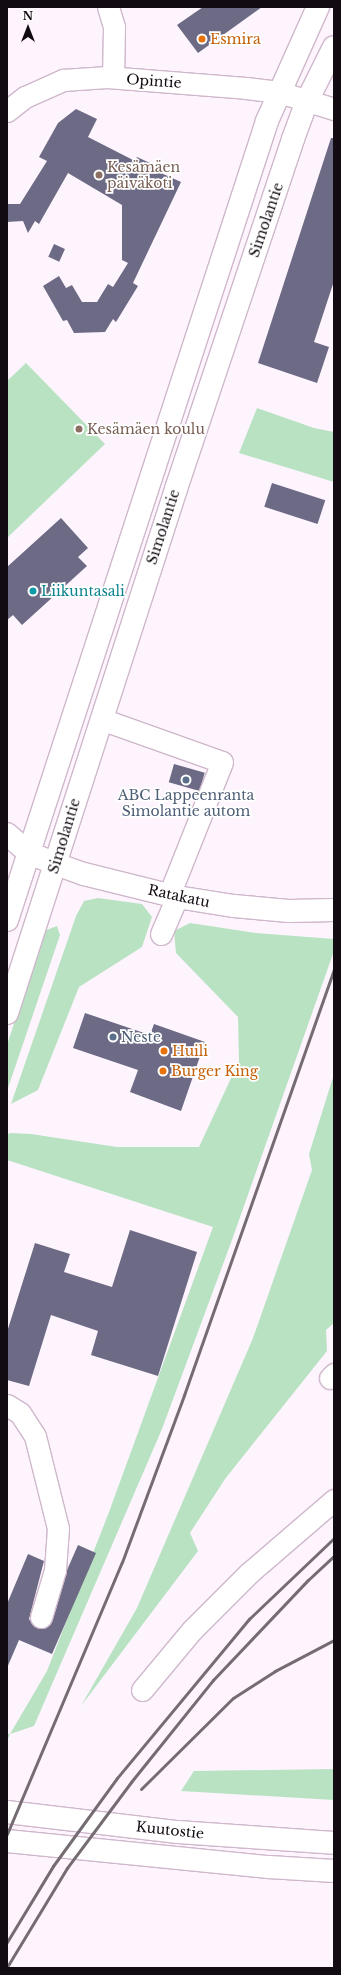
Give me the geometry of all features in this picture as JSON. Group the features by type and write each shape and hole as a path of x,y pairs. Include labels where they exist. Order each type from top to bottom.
{"main road":[{"name":"Simolantie","path":"7,920 267,121 318,7"},
{"name":"Simolantie","path":"7,1014 176,489 293,139 307,101 334,47"},
{"name":"Ratakatu","path":"7,834 29,853 56,864 84,874 173,896 234,906 281,910 334,910"},
{"path":"7,1806 178,1832"},
{"name":"Kuutostie","path":"7,1812 178,1832 334,1843"},
{"name":"Kuutostie","path":"7,1841 269,1867 334,1871"}],"street":[{"path":"108,7 114,27 113,78"},
{"name":"Opintie","path":"7,111 25,97 63,80 113,78 246,88 279,92 334,109"},
{"path":"101,719 222,762 173,896 161,934"},
{"path":"7,1405 20,1413 36,1436 58,1528 55,1570 41,1617"},
{"path":"142,1690 192,1630 249,1573 334,1500"}],"green space":[{"path":"26,363 105,444 7,538 7,381"},
{"path":"257,408 314,428 334,432 334,482 239,453"},
{"path":"98,898 142,904 152,917 142,947 79,987 38,1090 11,1104 76,916 84,901"},
{"path":"190,923 256,933 334,939 334,951 232,1240 162,1429 34,1726 10,1734 47,1671 109,1512 213,1227 7,1160 7,1135 10,1133 31,1134 117,1147 199,1147 239,1061 238,1017 176,953 174,931"},
{"path":"57,926 60,935 7,1091 7,1045 44,931"},
{"path":"334,1074 334,1323 326,1330 327,1351 225,1479 190,1533 198,1551 81,1706 137,1608 253,1338 312,1170 309,1154"},
{"path":"7,1734 10,1734 7,1741"},
{"path":"334,1769 334,1800 181,1791 194,1771"}],"building":[{"name":"Esmira","path":"203,7 262,7 198,53 177,25"},
{"path":"76,109 97,119 88,137 135,161 137,157 163,169 161,173 181,182 133,283 138,286 116,322 113,319 105,332 74,333 67,320 63,321 43,286 59,276 66,288 72,285 82,302 97,302 108,284 113,287 128,263 122,260 122,205 68,173 39,224 35,221 28,233 23,221 7,222 7,204 20,204 47,161 39,157 58,123"},
{"path":"331,138 334,138 334,281 314,342 329,347 317,383 258,363"},
{"path":"54,244 65,249 59,262 48,257"},
{"path":"272,483 325,500 318,524 264,507"},
{"name":"Liikuntasali","path":"61,518 88,548 78,557 87,566 22,625 13,615 7,620 7,567"},
{"path":"174,764 205,773 200,791 169,782"},
{"path":"85,1013 150,1035 154,1024 205,1042 181,1111 130,1092 138,1070 73,1048"},
{"path":"130,1230 197,1252 158,1376 91,1355 98,1331 51,1315 29,1386 7,1380 7,1332 35,1243 70,1254 64,1272 112,1287"},
{"path":"78,1545 96,1553 52,1654 19,1640 7,1668 7,1604 28,1554 44,1561 29,1619 37,1628 43,1629 49,1626 52,1620 67,1570"}],"railway":[{"path":"7,1834 122,1562 184,1395 334,970"},
{"path":"7,1942 53,1866 117,1778 249,1619 334,1538"},
{"path":"7,1967 67,1868 131,1782 213,1680 308,1580 334,1556"},
{"path":"141,1789 233,1698 275,1671 334,1640"}],"place":[{"name":"Esmira","path":"202,39"},
{"name":"Kesämäen päiväkoti","path":"99,175"},
{"name":"Kesämäen koulu","path":"79,429"},
{"name":"Liikuntasali","path":"33,591"},
{"name":"ABC Lappeenranta Simolantie autom","path":"186,780"},
{"name":"Neste","path":"113,1037"},
{"name":"Huili","path":"164,1051"},
{"name":"Burger King","path":"163,1071"}]}
